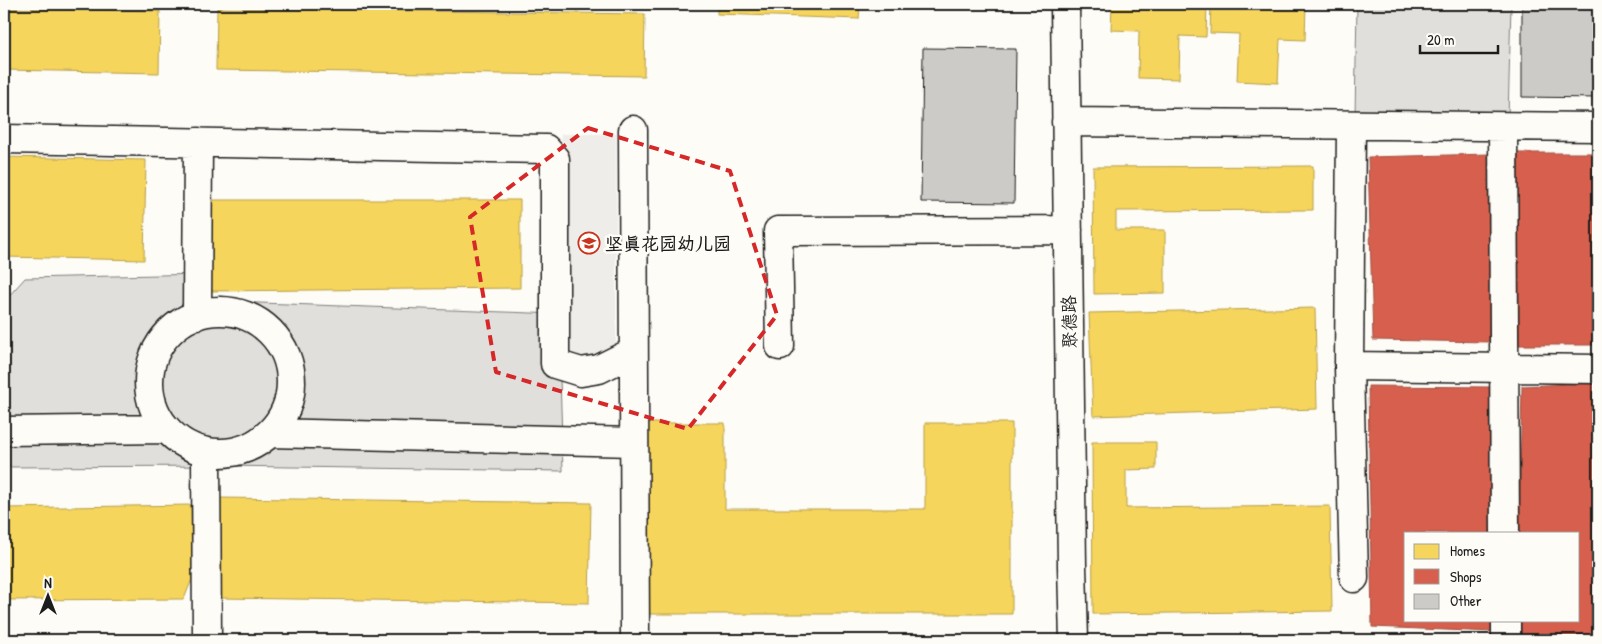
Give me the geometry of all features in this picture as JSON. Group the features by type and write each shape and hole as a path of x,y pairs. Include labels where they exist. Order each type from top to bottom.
{"street":[{"name":"聚德路","path":"1065,4 1074,640"},
{"path":"1066,122 1598,127"},
{"path":"1351,126 1349,366 1354,578"},
{"path":"1503,127 1505,532"},
{"path":"633,130 635,640"},
{"path":"4,139 546,149 554,159 554,364 581,372 599,369 633,352"},
{"path":"197,315 198,142"},
{"path":"780,346 778,231 1068,230"},
{"path":"220,311 244,315 265,327 281,345 290,367 291,391 284,413 270,432 251,446 229,453 206,452 184,444 166,429 154,409 148,387 150,364 160,343 176,326 197,315 220,311"},
{"path":"1349,366 1598,369"},
{"path":"4,431 166,429"},
{"path":"270,432 633,442"},
{"path":"206,452 207,640"}],"highlighted area":[{"path":"588,128 730,171 777,315 688,429 496,372 470,217"}],"shaded area":[{"path":"1357,4 1511,4 1508,119 1355,116"},
{"name":"坚真花园幼儿园","path":"561,134 616,134 616,352 600,358 564,356"},
{"path":"204,274 205,297 233,302 558,314 563,471 223,466 4,467 4,305 7,298 25,278"}],"building: Homes":[{"path":"717,4 860,4 859,19 717,14"},
{"path":"1112,4 1207,4 1206,37 1180,36 1179,79 1138,78 1139,31 1111,30"},
{"path":"1211,4 1306,4 1305,40 1280,39 1278,83 1237,81 1239,34 1210,33"},
{"path":"4,8 160,11 159,73 4,70"},
{"path":"217,8 645,14 644,76 216,70"},
{"path":"4,157 146,160 144,260 4,257"},
{"path":"1313,166 1313,210 1116,211 1116,230 1165,230 1165,293 1094,294 1093,167"},
{"path":"210,200 520,200 520,288 210,291"},
{"path":"1315,308 1317,409 1093,416 1089,313"},
{"path":"645,423 725,423 725,509 925,509 925,423 1012,423 1012,614 645,614"},
{"path":"1092,442 1156,442 1156,469 1126,470 1126,508 1330,506 1332,611 1093,614"},
{"path":"220,498 591,503 589,603 219,598"},
{"path":"191,505 192,579 184,599 4,600 4,508"}],"building: Shops":[{"path":"1516,153 1598,153 1598,345 1515,345"},
{"path":"1490,154 1491,342 1373,340 1368,157"},
{"path":"1598,383 1598,640 1518,636 1518,622 1580,622 1580,532 1519,532 1522,386"},
{"path":"1368,386 1490,387 1492,532 1404,532 1404,622 1494,622 1494,632 1372,627"}],"building: Other":[{"path":"1522,4 1598,4 1598,98 1522,97"},
{"path":"923,48 1016,49 1014,203 921,202"}],"place":[{"name":"坚真花园幼儿园","path":"589,243"}]}
